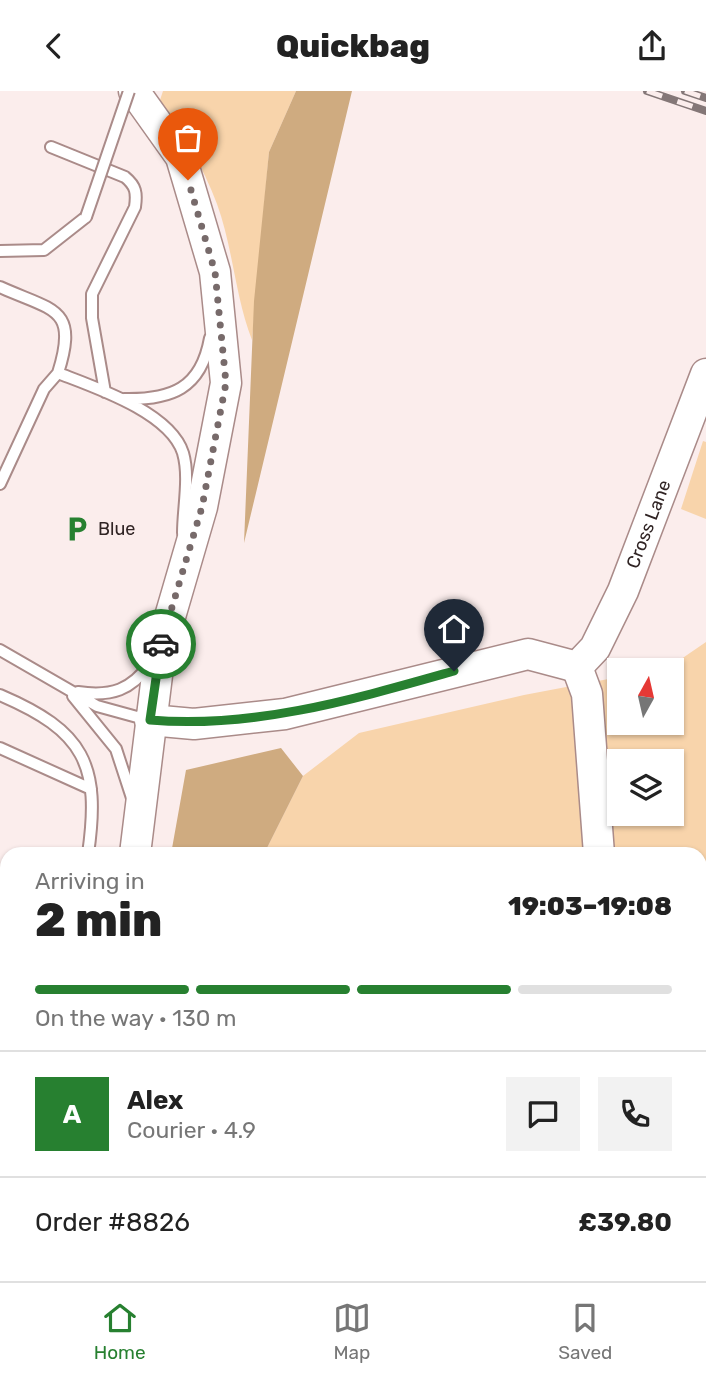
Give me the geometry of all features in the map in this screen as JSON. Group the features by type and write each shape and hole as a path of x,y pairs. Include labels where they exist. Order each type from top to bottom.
{"street":[{"path":"134,91 181,157 215,272 226,383 202,507 160,651 136,847"},
{"name":"Cross Lane","path":"577,667 595,648 623,591 706,373"},
{"path":"150,720 194,724 285,713 528,655 577,667 587,694 598,847"}],"lane":[{"path":"0,251 44,250 86,218 129,91"},
{"path":"51,147 125,177 133,184 137,193 135,207 92,294 92,318 105,392"},
{"path":"0,287 57,312 67,327 67,345 58,373 44,389 0,484"},
{"path":"124,399 163,397 181,390 197,375 207,355 217,292"},
{"path":"58,373 124,399 169,431 182,451 186,477 182,571"},
{"path":"69,691 115,694 131,685 160,651"},
{"path":"1,652 69,691 116,713 150,720"},
{"path":"69,691 116,748 139,823"},
{"path":"0,695 43,715 69,735 80,752 91,789 94,813 89,847"},
{"path":"0,748 91,789"}],"shaded area":[{"path":"163,91 296,91 269,152 252,340 217,204 199,163 160,100"},
{"path":"296,91 352,91 244,543 254,301 269,152"},
{"path":"703,441 706,442 706,519 681,509"},
{"path":"706,642 706,847 268,847 303,776 359,733 524,695 607,679 607,735 684,735 683,658"},
{"path":"281,748 303,776 268,847 172,847 186,770"}],"railway":[{"path":"647,91 706,111"},
{"path":"685,91 706,98"}],"way so far":[{"path":"161,644 202,507 226,383 215,272 188,180"}],"place":[{"name":"Blue","path":"77,529"}],"route":[{"path":"161,644 150,720 194,724 270,716 454,671"}]}
